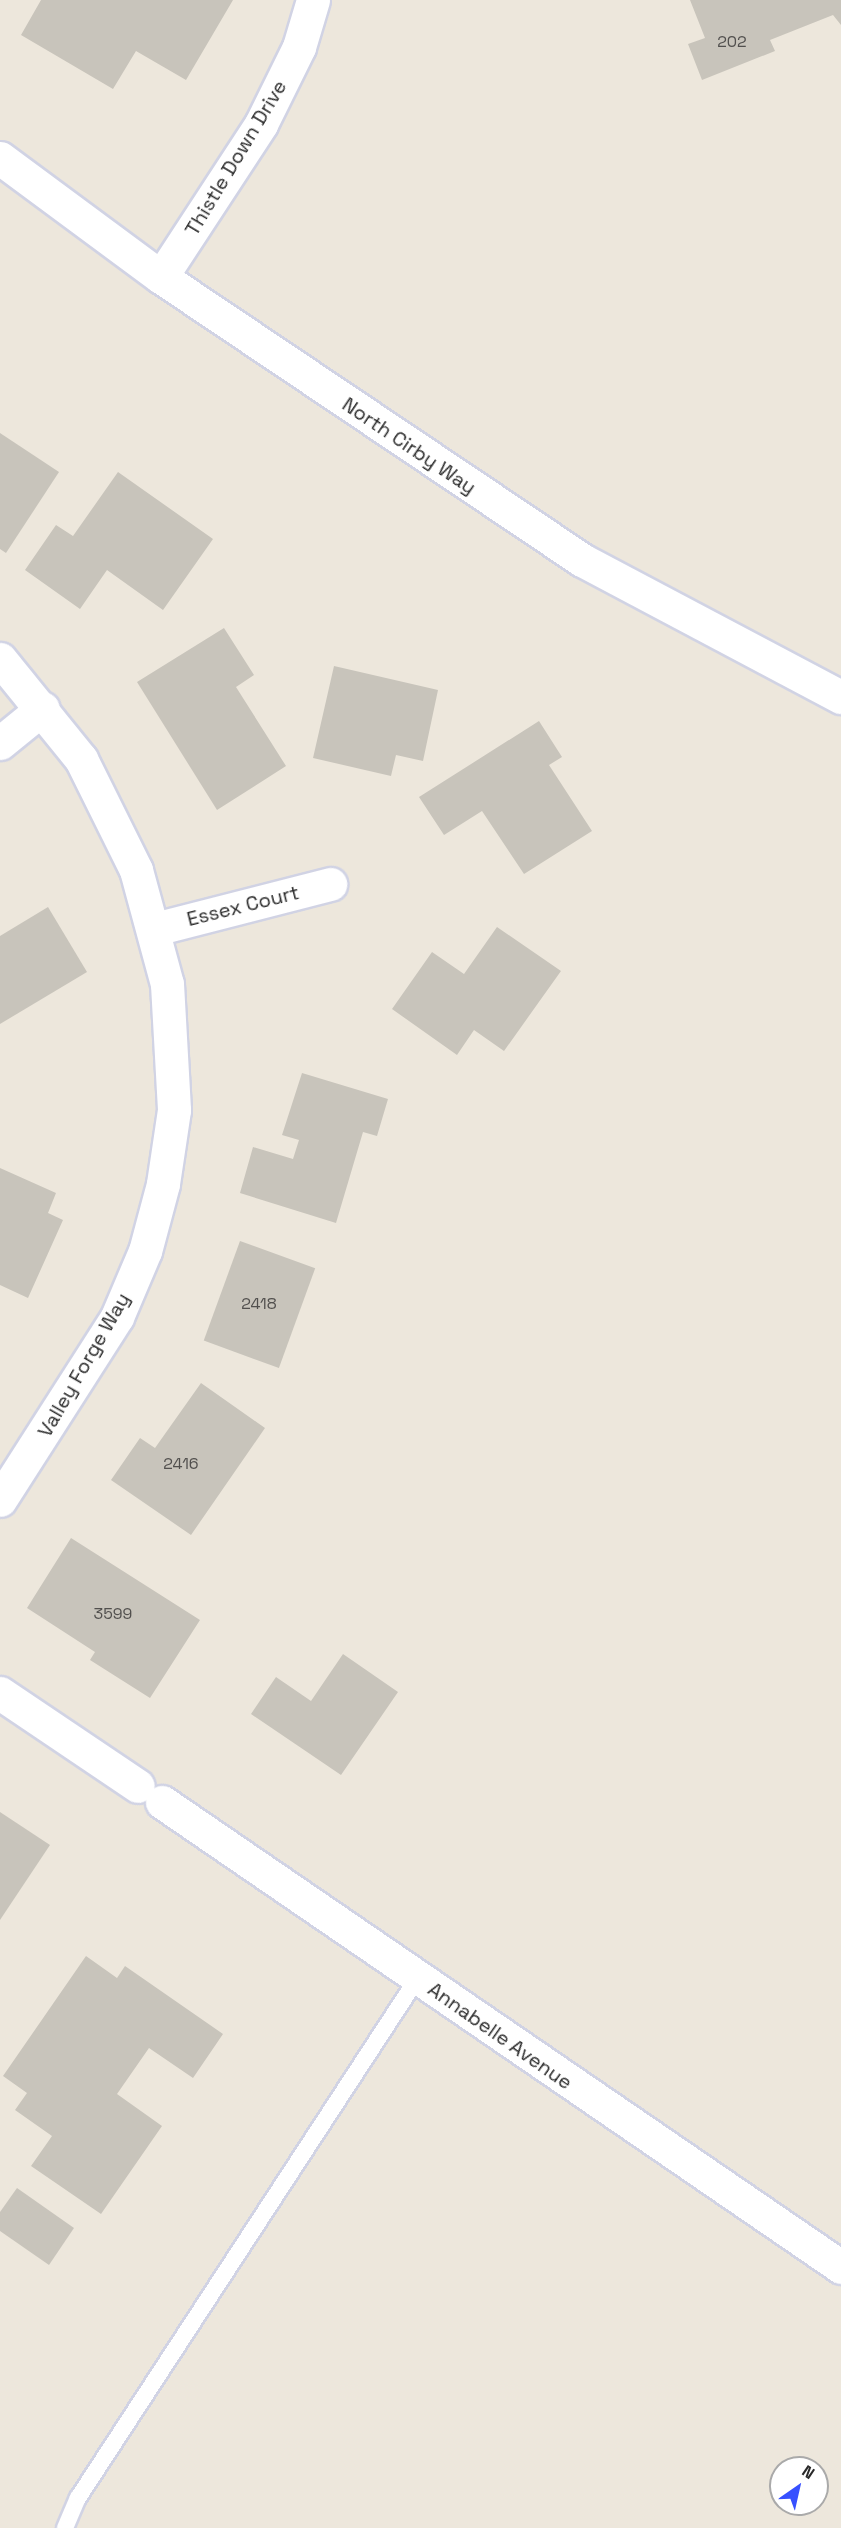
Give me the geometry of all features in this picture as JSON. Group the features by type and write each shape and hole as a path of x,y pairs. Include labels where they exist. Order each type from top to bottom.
{"street":[{"name":"Thistle Down Drive","path":"161,277 261,124 299,47 313,0"},
{"name":"North Cirby Way","path":"0,158 161,277 582,560 841,697"},
{"name":"Valley Forge Way","path":"0,659 43,708 112,812 155,929 173,1044 174,1110 164,1184 145,1251 117,1317 0,1500"},
{"path":"0,743 43,708"},
{"name":"Essex Court","path":"155,929 330,884"},
{"name":"Annabelle Avenue","path":"0,1693 841,2267"}],"lane":[{"path":"65,2528 85,2488 417,1979"}],"building":[{"path":"41,0 233,0 186,80 136,51 113,89 21,35"},
{"path":"690,0 841,0 841,25 833,15 770,40 775,51 702,80 688,44 705,38"},
{"path":"0,433 59,472 6,553 0,549"},
{"path":"118,472 213,539 163,610 107,570 80,609 25,570 56,525 73,536"},
{"path":"224,628 254,675 236,687 286,766 217,810 137,682"},
{"path":"334,666 438,690 423,761 396,755 391,776 313,758"},
{"path":"539,721 562,757 549,765 592,831 524,874 482,811 444,835 419,797"},
{"path":"48,907 87,972 0,1024 0,936"},
{"path":"497,927 561,971 504,1051 474,1030 457,1055 392,1009 432,952 464,974"},
{"path":"302,1073 388,1099 377,1136 363,1132 336,1223 240,1193 253,1147 293,1159 299,1140 282,1135"},
{"path":"0,1168 56,1193 48,1213 63,1220 28,1298 0,1285"},
{"path":"240,1241 315,1268 279,1368 204,1341"},
{"path":"201,1383 265,1428 191,1535 111,1480 140,1438 155,1448"},
{"path":"71,1538 200,1620 150,1698 90,1660 95,1652 27,1608"},
{"path":"343,1654 398,1692 341,1775 251,1714 276,1677 311,1701"},
{"path":"0,1812 50,1845 0,1920"},
{"path":"86,1956 117,1978 125,1966 223,2034 193,2078 149,2048 117,2094 162,2126 101,2214 31,2166 52,2136 15,2110 27,2093 3,2076"},
{"path":"17,2188 74,2228 49,2265 0,2231 0,2212"}]}
